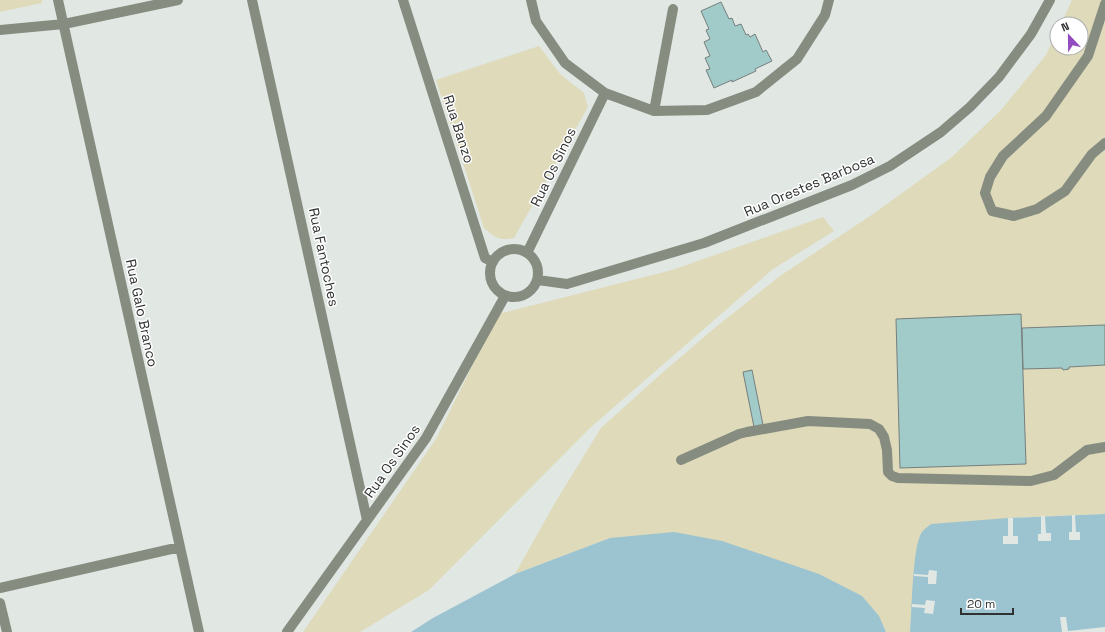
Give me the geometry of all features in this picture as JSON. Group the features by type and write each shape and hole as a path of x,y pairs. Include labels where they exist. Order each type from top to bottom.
{"street":[{"name":"Rua Galo Branco","path":"58,0 200,632"},
{"path":"0,30 64,24 178,0"},
{"name":"Rua Fantoches","path":"252,0 367,520"},
{"name":"Rua Banzo","path":"403,0 485,258 493,262"},
{"path":"531,0 536,21 564,63 605,94 654,110 707,110 756,92 797,59 825,15 829,0"},
{"name":"Rua Orestes Barbosa","path":"538,280 567,284 704,243 852,185 890,166 941,132 980,97 999,76 1030,34 1050,0"},
{"path":"1105,4 1088,56 1046,116 1003,156 990,177 985,193 992,211 1014,216 1037,209 1065,191 1092,154 1105,143"},
{"path":"654,110 673,9"},
{"name":"Rua Os Sinos","path":"527,253 605,94"},
{"path":"512,249 527,253 537,264 538,280 534,288 521,296 513,298 505,296 493,285 490,278 490,270 493,262 497,256 504,251 512,249"},
{"name":"Rua Os Sinos","path":"287,632 426,438 505,296"},
{"path":"681,460 739,434 808,421 870,424 879,429 884,437 888,472 892,476 898,478 1031,481 1054,475 1088,450 1105,447"},
{"path":"0,588 180,547"},
{"path":"0,603 7,632"}],"shaded area":[{"path":"0,0 42,0 42,3 0,12"},
{"path":"1072,0 1105,0 1105,514 1008,518 914,576 910,632 886,632 883,624 610,538 515,574 556,501 601,428 717,326 780,276 873,214 952,157 1001,110 1046,55 1049,48 1049,56 1089,56 1089,16 1065,16"},
{"path":"539,46 560,74 584,93 588,107 514,238 501,239 491,234 484,228 436,80"},
{"path":"823,217 834,231 773,269 590,428 429,590 360,632 303,632 436,439 498,314 672,270"}],"water":[{"path":"1105,514 1105,632 910,632 916,551 922,532 931,524 1008,518"},
{"path":"674,532 722,541 819,574 862,596 879,616 886,632 411,632 433,618 515,574 610,538"}],"pier":[{"path":"1072,515 1075,515 1076,532 1080,532 1080,540 1069,540 1069,532 1072,532"},
{"path":"1041,516 1045,516 1046,533 1051,533 1051,541 1038,541 1038,534 1041,534"},
{"path":"1008,518 1013,518 1013,536 1018,536 1018,544 1003,544 1003,536 1008,536"},
{"path":"929,570 937,571 936,584 928,584 928,577 914,576 914,574 928,575"},
{"path":"926,600 935,601 933,614 924,613 925,608 912,607 912,604 925,605"},
{"path":"1060,617 1066,617 1068,631 1105,627 1105,632 1062,632"}],"building":[{"path":"721,2 729,19 732,18 735,26 741,24 746,35 748,34 750,37 755,34 763,52 766,50 772,61 755,69 756,71 714,88 706,70 710,69 705,58 710,56 704,42 710,39 706,30 709,29 701,11"},
{"path":"1021,314 1026,464 900,468 896,319"},
{"path":"1105,325 1105,365 1069,367 1069,369 1063,370 1062,368 1023,369 1022,328"},
{"path":"752,370 763,425 754,427 743,372"}]}
